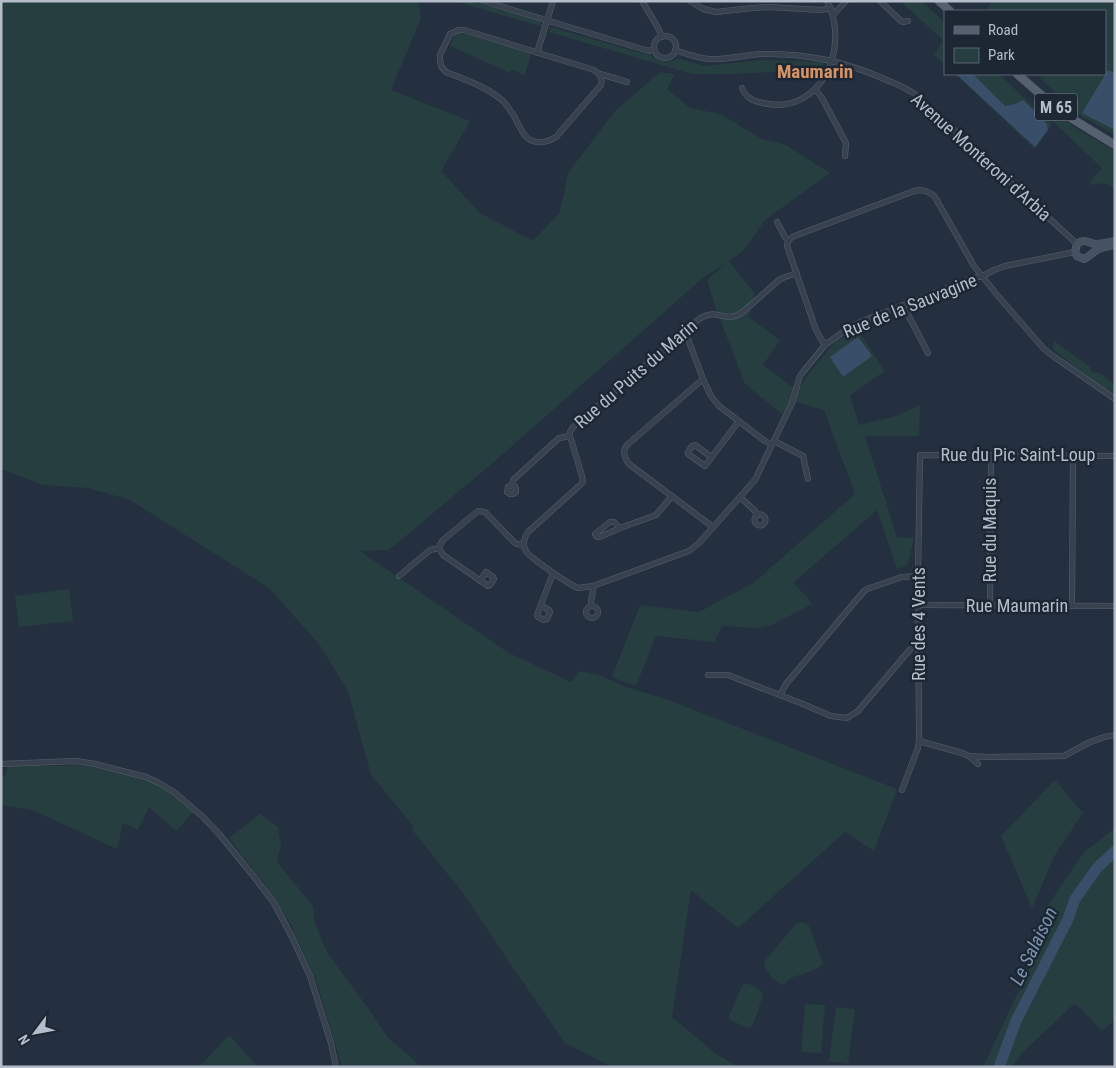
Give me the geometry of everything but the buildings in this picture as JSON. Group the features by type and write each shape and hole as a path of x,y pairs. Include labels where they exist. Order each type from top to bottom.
{"main road":[{"path":"939,1 949,10"},
{"name":"M 65","path":"1018,75 1055,107 1115,144"}],"street":[{"path":"483,1 648,51 654,49"},
{"path":"537,53 553,1"},
{"path":"642,1 658,26 662,37"},
{"path":"690,1 703,9 716,12 752,8 786,7 821,10 830,8"},
{"path":"742,88 748,98 776,105 790,103 810,94 815,89 832,61 836,40 833,15 828,1"},
{"path":"833,15 846,1"},
{"path":"880,1 900,20 903,22 908,21"},
{"path":"600,74 601,85 559,134 550,140 538,142 531,140 522,133 511,110 499,98 481,86 444,70 441,66 440,55 449,36 454,32 464,30 594,70 600,74 626,82"},
{"path":"662,37 667,37 675,43 675,50 671,56 664,58 658,56 654,49 657,40 662,37"},
{"name":"Avenue Monteroni d'Arbia","path":"675,50 707,59 723,59 759,54 799,55 832,61 878,76 916,95 1076,248"},
{"path":"815,89 822,98 846,144 845,156"},
{"path":"826,345 820,339 816,330 787,246 788,240 797,234 919,189 925,190 935,197 971,262 1044,349 1115,399"},
{"path":"777,222 788,240"},
{"path":"1082,241 1090,244 1115,243 1097,250 1084,259 1077,256 1076,248 1082,241"},
{"path":"1090,244 1093,248 1092,253"},
{"name":"Rue de la Sauvagine","path":"593,586 688,551 696,546 755,480 792,403 800,376 826,345 850,327 970,278 983,276 1005,266 1076,248"},
{"name":"Rue du Puits du Marin","path":"524,545 524,539 528,532 583,482 570,436 573,427 706,314 714,313 727,318 738,315 780,278 797,272"},
{"path":"903,306 928,353"},
{"path":"685,331 708,391 719,406 764,441 801,454 808,479"},
{"path":"703,379 624,448 624,454 629,464 713,527"},
{"path":"711,457 740,421"},
{"path":"512,485 513,480 559,438 570,436"},
{"name":"Rue du Pic Saint-Loup","path":"920,454 1115,456"},
{"name":"Rue des 4 Vents","path":"902,790 919,742 918,576 920,454"},
{"name":"Rue du Maquis","path":"990,605 991,455"},
{"path":"1072,606 1073,455"},
{"path":"620,528 656,515 672,496"},
{"path":"740,497 758,515"},
{"path":"439,548 443,540 474,513 482,511 488,514 516,544 524,545 527,553 573,586 578,588 593,586 591,606"},
{"path":"399,576 430,550 439,548"},
{"path":"439,548 443,555 480,581"},
{"path":"542,606 554,573"},
{"path":"780,695 786,684 864,591 902,577 918,576"},
{"name":"Rue Maumarin","path":"918,605 1115,606"},
{"path":"708,675 728,675 832,716 847,718 858,712 918,640"},
{"path":"969,756 1064,756 1104,737 1115,735"},
{"path":"919,742 962,753 978,764"},
{"path":"1,764 76,761 95,764 159,783 174,792 203,817 220,835 274,903 310,976 331,1043 336,1067"}],"green space":[{"path":"1,1 418,1 421,18 391,90 470,121 441,171 480,213 533,241 560,212 568,173 615,111 660,72 675,74 667,89 690,108 720,114 762,139 784,144 830,173 765,220 743,251 729,261 755,294 748,317 780,340 763,365 791,386 801,386 836,341 858,331 885,371 850,395 859,425 896,416 920,405 919,436 865,436 897,537 914,538 908,563 905,566 897,569 877,510 793,583 812,604 772,625 755,628 722,626 714,642 656,636 636,686 612,677 640,605 699,612 753,583 855,494 824,410 796,402 782,414 745,384 707,280 726,263 704,277 495,461 389,550 360,551 509,653 571,682 579,671 599,675 626,687 666,699 897,789 874,851 845,832 738,928 691,890 672,1017 715,1053 738,1067 612,1067 565,1043 466,897 413,831 413,826 371,775 348,691 319,644 269,588 130,500 88,488 43,485 1,469"},
{"path":"455,1 470,1 540,21 542,27"},
{"path":"900,1 921,1 944,22 944,64 934,55 943,40"},
{"path":"992,1 1115,1 1115,135 1078,114 1037,75 1106,75 1106,10 986,10"},
{"path":"551,27 651,56 664,62 678,58 704,66 760,60 824,62 818,76 777,72 692,74 549,32"},
{"path":"459,32 531,54 525,75 512,70 510,73 450,46 453,38"},
{"path":"956,75 1000,75 1052,124 1035,149"},
{"path":"1046,106 1074,127 1115,151 1115,189 1105,183 1090,185 1091,180 1102,168 1043,112"},
{"path":"1054,341 1090,367 1092,372 1098,372 1115,384 1115,394 1090,379 1053,349"},
{"path":"69,589 73,621 19,627 15,596"},
{"path":"78,765 120,772 154,783 173,794 193,812 176,831 149,807 138,830 123,823 117,849 32,810 1,805 1,776 5,776 9,766"},
{"path":"1055,780 1083,813 1055,855 1032,908 1001,836"},
{"path":"260,814 278,827 281,846 277,862 313,906 315,924 328,954 388,1038 420,1067 342,1067 317,983 290,923 263,882 229,838"},
{"path":"1115,828 1115,1020 1102,1031 1075,1003 1022,1053 1012,1067 983,1067 1041,943 1046,908 1084,852"},
{"path":"801,922 809,926 823,963 817,969 793,977 782,985 768,973 764,962 796,924"},
{"path":"744,984 756,987 763,995 753,1025 748,1028 730,1020 729,1016"},
{"path":"805,1004 825,1005 821,1053 801,1052"},
{"path":"836,1007 855,1009 848,1064 829,1061"},
{"path":"229,1035 258,1067 199,1067"}],"water":[{"path":"1108,70 1115,73 1115,130 1082,113"},
{"path":"957,75 974,75 1005,106 1023,100 1047,124 1048,130 1035,147"},
{"path":"858,337 872,356 843,377 830,357"}],"waterway":[{"name":"Le Salaison","path":"999,1067 1016,1021 1068,919 1075,899 1097,868 1115,851"}],"district":[{"name":"Maumarin","path":"815,71"}]}
